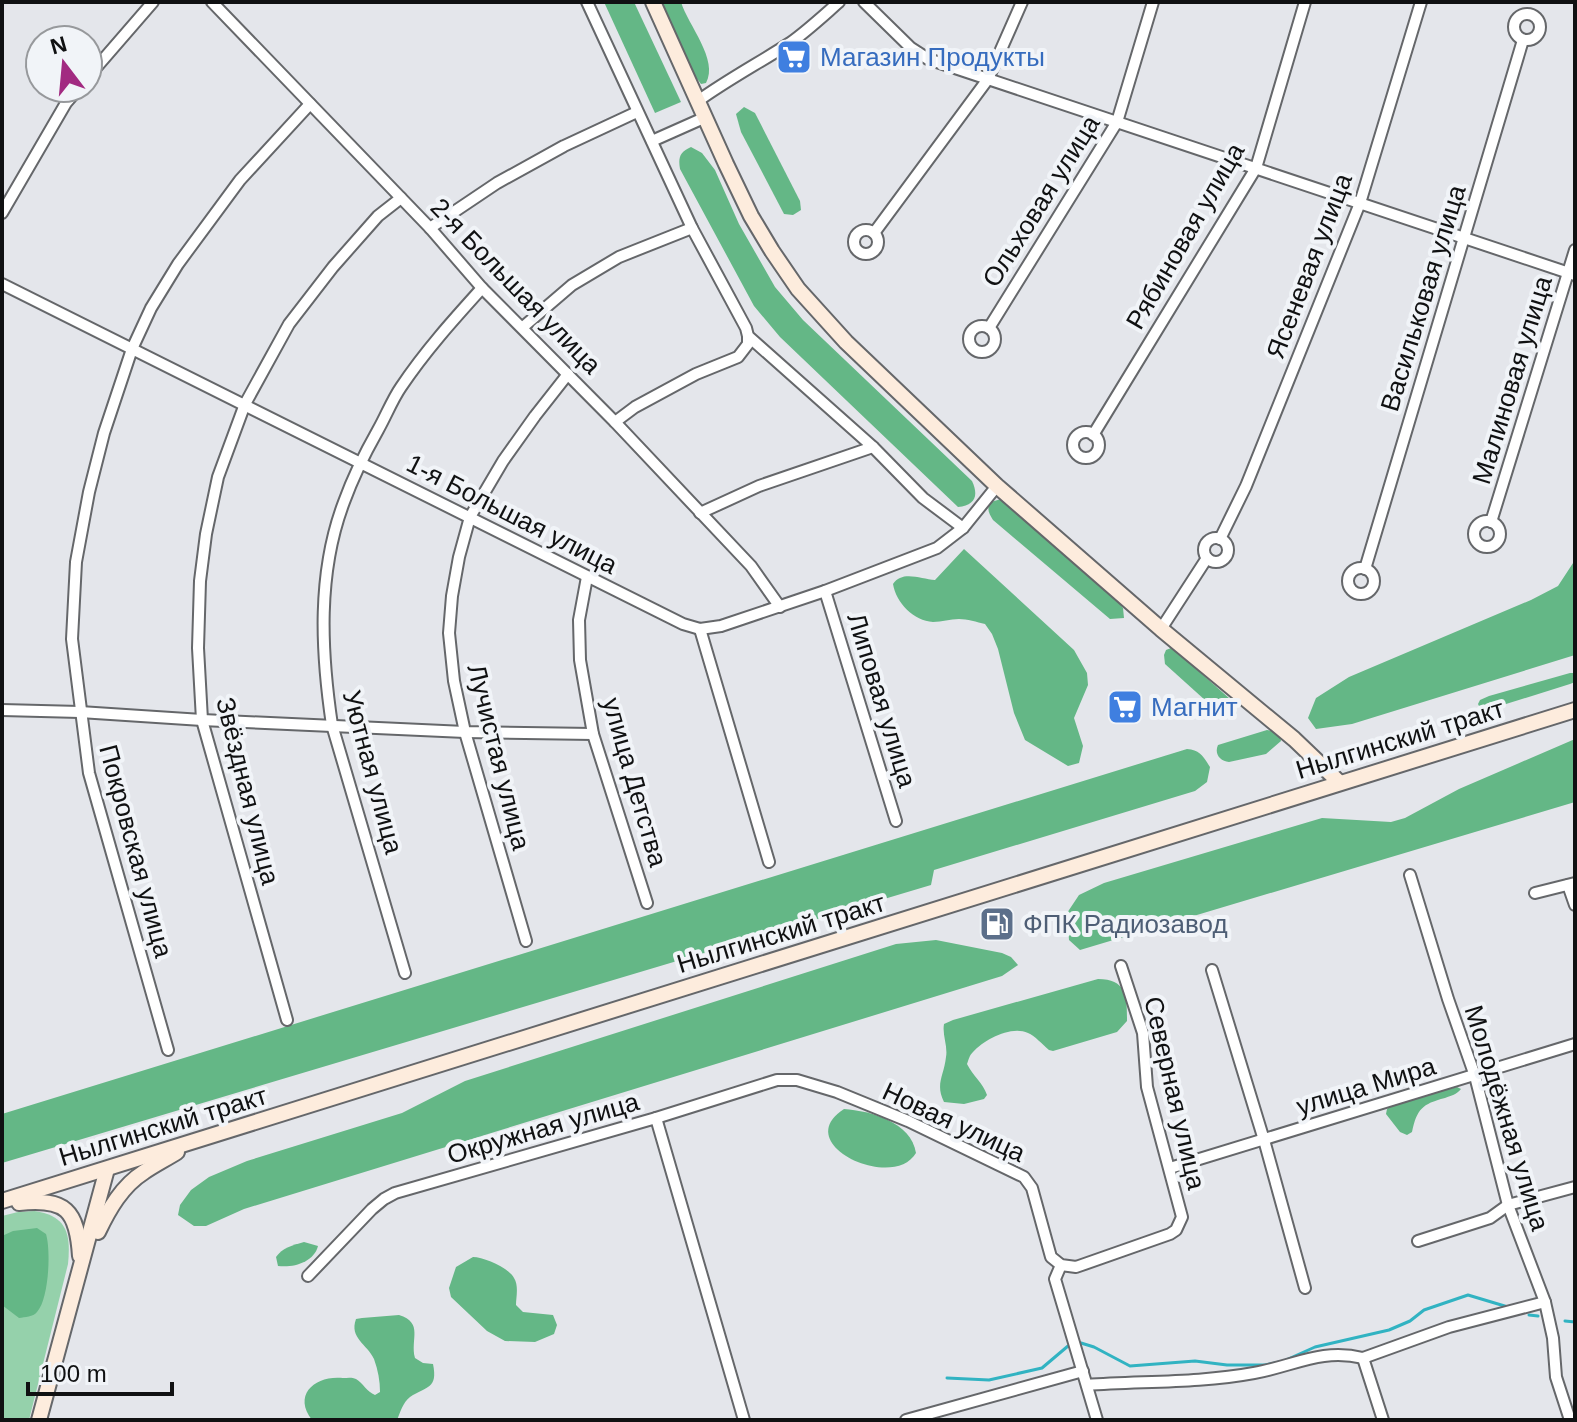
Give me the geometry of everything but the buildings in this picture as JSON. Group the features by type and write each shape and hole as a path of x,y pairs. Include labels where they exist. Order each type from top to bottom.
{"main road":[{"path":"653,2 751,216 798,289 846,342 997,486 1161,629 1294,739 1339,782"},
{"name":"Нылгинский тракт","path":"2,1203 1575,710"},
{"path":"81,1269 108,1210 127,1186 194,1142"},
{"path":"39,1420 107,1169"},
{"path":"2,1203 36,1201 62,1207 76,1226 81,1269"}],"street":[{"path":"104,59 153,2"},
{"name":"2-я Большая улица","path":"212,2 430,228 482,288 751,566 780,607"},
{"path":"587,2 692,228 748,336 748,344 738,357 696,374 635,407 615,422"},
{"path":"698,101 793,41 839,2"},
{"path":"864,2 911,48 928,59 1572,274"},
{"path":"876,231 988,79 1022,2"},
{"name":"Ольховая улица","path":"989,328 1117,122 1153,2"},
{"name":"Рябиновая улица","path":"1093,435 1256,168 1305,2"},
{"name":"Ясеневая улица","path":"1220,539 1246,486 1360,203 1421,2"},
{"name":"Васильковая улица","path":"1365,569 1523,40"},
{"path":"2,213 65,104"},
{"name":"Покровская улица","path":"168,1050 89,773 72,639 76,562 104,433 132,349 151,308 178,264 240,180 310,104"},
{"path":"430,228 510,175 637,112"},
{"path":"652,141 706,117"},
{"name":"Звёздная улица","path":"287,1020 202,720 198,648 200,581 206,534 218,477 245,404 289,324 342,256 378,216 401,198"},
{"path":"523,327 572,285 619,257 692,228"},
{"name":"Малиновая улица","path":"1491,522 1572,274 1575,250"},
{"name":"1-я Большая улица","path":"2,284 587,577 683,624 700,629"},
{"name":"Уютная улица","path":"405,973 332,725 323,639 324,600 330,553 343,504 360,462 401,387 482,288"},
{"path":"748,336 873,447 923,498 963,528"},
{"name":"Лучистая улица","path":"526,941 465,732 454,681 449,633 459,557 470,517 503,461 568,374"},
{"path":"700,513 759,486 873,447"},
{"path":"769,862 700,629 721,626 780,607 937,548 963,528 997,486"},
{"path":"1212,539 1220,539 1226,544 1225,558 1214,562 1207,558 1204,551 1212,539"},
{"path":"1161,629 1207,558"},
{"name":"улица Детства","path":"587,577 579,620 580,660 593,734 647,903"},
{"name":"Липовая улица","path":"825,591 896,821"},
{"path":"2,710 465,732 593,734"},
{"name":"Молодёжная улица","path":"1410,875 1475,1076 1508,1205 1545,1302 1553,1338 1556,1377 1570,1420"},
{"path":"1535,893 1572,884 1575,905"},
{"name":"Северная улица","path":"1061,1265 1076,1267 1170,1234 1176,1230 1182,1217 1147,1087 1143,1033 1121,966"},
{"path":"1212,970 1305,1288"},
{"name":"улица Мира","path":"1170,1168 1575,1044"},
{"name":"Новая улица","path":"656,1118 777,1080 797,1080 837,1092 908,1121 1024,1177 1032,1188 1051,1257 1061,1265"},
{"name":"Окружная улица","path":"308,1276 372,1209 395,1193 656,1118 744,1420"},
{"path":"1418,1241 1490,1218 1508,1205 1575,1187"},
{"path":"1061,1265 1055,1279 1097,1420"},
{"path":"1087,1385 1253,1374 1326,1354 1349,1354 1363,1358 1449,1327 1545,1302"},
{"path":"1363,1358 1383,1420"},
{"path":"906,1420 1083,1371"}],"green space":[{"path":"604,2 634,2 681,102 655,113"},
{"path":"662,2 681,2 706,53 709,74 706,83 701,84 695,76"},
{"path":"744,107 755,113 800,201 801,210 793,215 784,214 741,132 736,114"},
{"path":"691,147 702,153 715,170 739,224 775,287 803,320 972,481 975,495 972,502 958,507 780,337 754,306 680,169 681,155"},
{"path":"1001,499 1117,600 1123,608 1124,618 1110,619 993,520 989,504"},
{"path":"964,549 1074,650 1087,673 1088,685 1074,718 1083,746 1079,763 1068,766 1025,740 1014,713 998,649 985,624 962,619 926,621 913,615 898,598 893,584 901,577 935,580"},
{"path":"1575,560 1575,655 1352,724 1316,729 1308,718 1316,698 1349,677 1531,600 1558,586"},
{"path":"1171,648 1230,699 1237,713 1235,716 1226,719 1165,664 1164,655"},
{"path":"1575,673 1575,682 1570,684 1490,709 1480,708 1478,704 1489,696"},
{"path":"1267,730 1278,734 1281,741 1266,754 1229,762 1217,754 1218,745"},
{"path":"1575,739 1575,802 1080,950 1069,940 1067,913 1079,895 1104,883 1322,818 1391,822 1405,818 1459,789"},
{"path":"1187,749 1201,754 1210,767 1207,782 1195,791 934,870 931,885 2,1163 2,1114"},
{"path":"936,940 1002,953 1018,965 1002,976 244,1209 206,1226 194,1226 178,1215 180,1205 191,1190 209,1177 247,1161 402,1113 465,1081 896,944"},
{"path":"1098,979 1115,982 1123,991 1127,1021 1117,1032 1053,1051 1028,1033 1014,1031 998,1035 978,1047 967,1064 987,1095 984,1099 964,1104 944,1102 940,1085 946,1053 944,1024"},
{"path":"1457,1087 1461,1089 1456,1094 1422,1109 1412,1132 1407,1135 1400,1132 1386,1114 1393,1104"},
{"path":"844,1109 866,1112 898,1126 913,1142 916,1153 904,1164 887,1168 851,1159 837,1149 829,1136 830,1123"},
{"path":"35,1211 54,1217 65,1228 69,1244 68,1264 29,1420 2,1420 2,1216"},
{"path":"37,1228 46,1234 48,1241 49,1262 44,1297 37,1312 19,1318 2,1305 2,1236 13,1231"},
{"path":"304,1242 318,1246 308,1260 297,1265 278,1266 278,1254"},
{"path":"473,1257 507,1270 516,1284 516,1305 523,1312 553,1315 557,1325 554,1334 535,1342 505,1341 487,1331 451,1297 449,1288 456,1267"},
{"path":"399,1315 407,1318 414,1327 415,1358 433,1364 434,1378 430,1386 408,1399 397,1420 312,1420 305,1402 306,1394 316,1383 333,1378 353,1378 372,1394 380,1392 374,1359 354,1326 356,1319"}],"waterway":[{"path":"1286,1360 1315,1347 1389,1330 1410,1321 1424,1310 1468,1295 1508,1307"},
{"path":"1529,1315 1538,1316"},
{"path":"1565,1321 1575,1322"},
{"path":"1081,1343 1130,1366 1195,1361 1227,1365 1279,1362"},
{"path":"947,1378 989,1380 1042,1368 1068,1346"}],"place":[{"name":"Магазин Продукты","path":"794,57"},
{"name":"Магнит","path":"1125,707"},
{"name":"ФПК Радиозавод","path":"997,924"}]}
